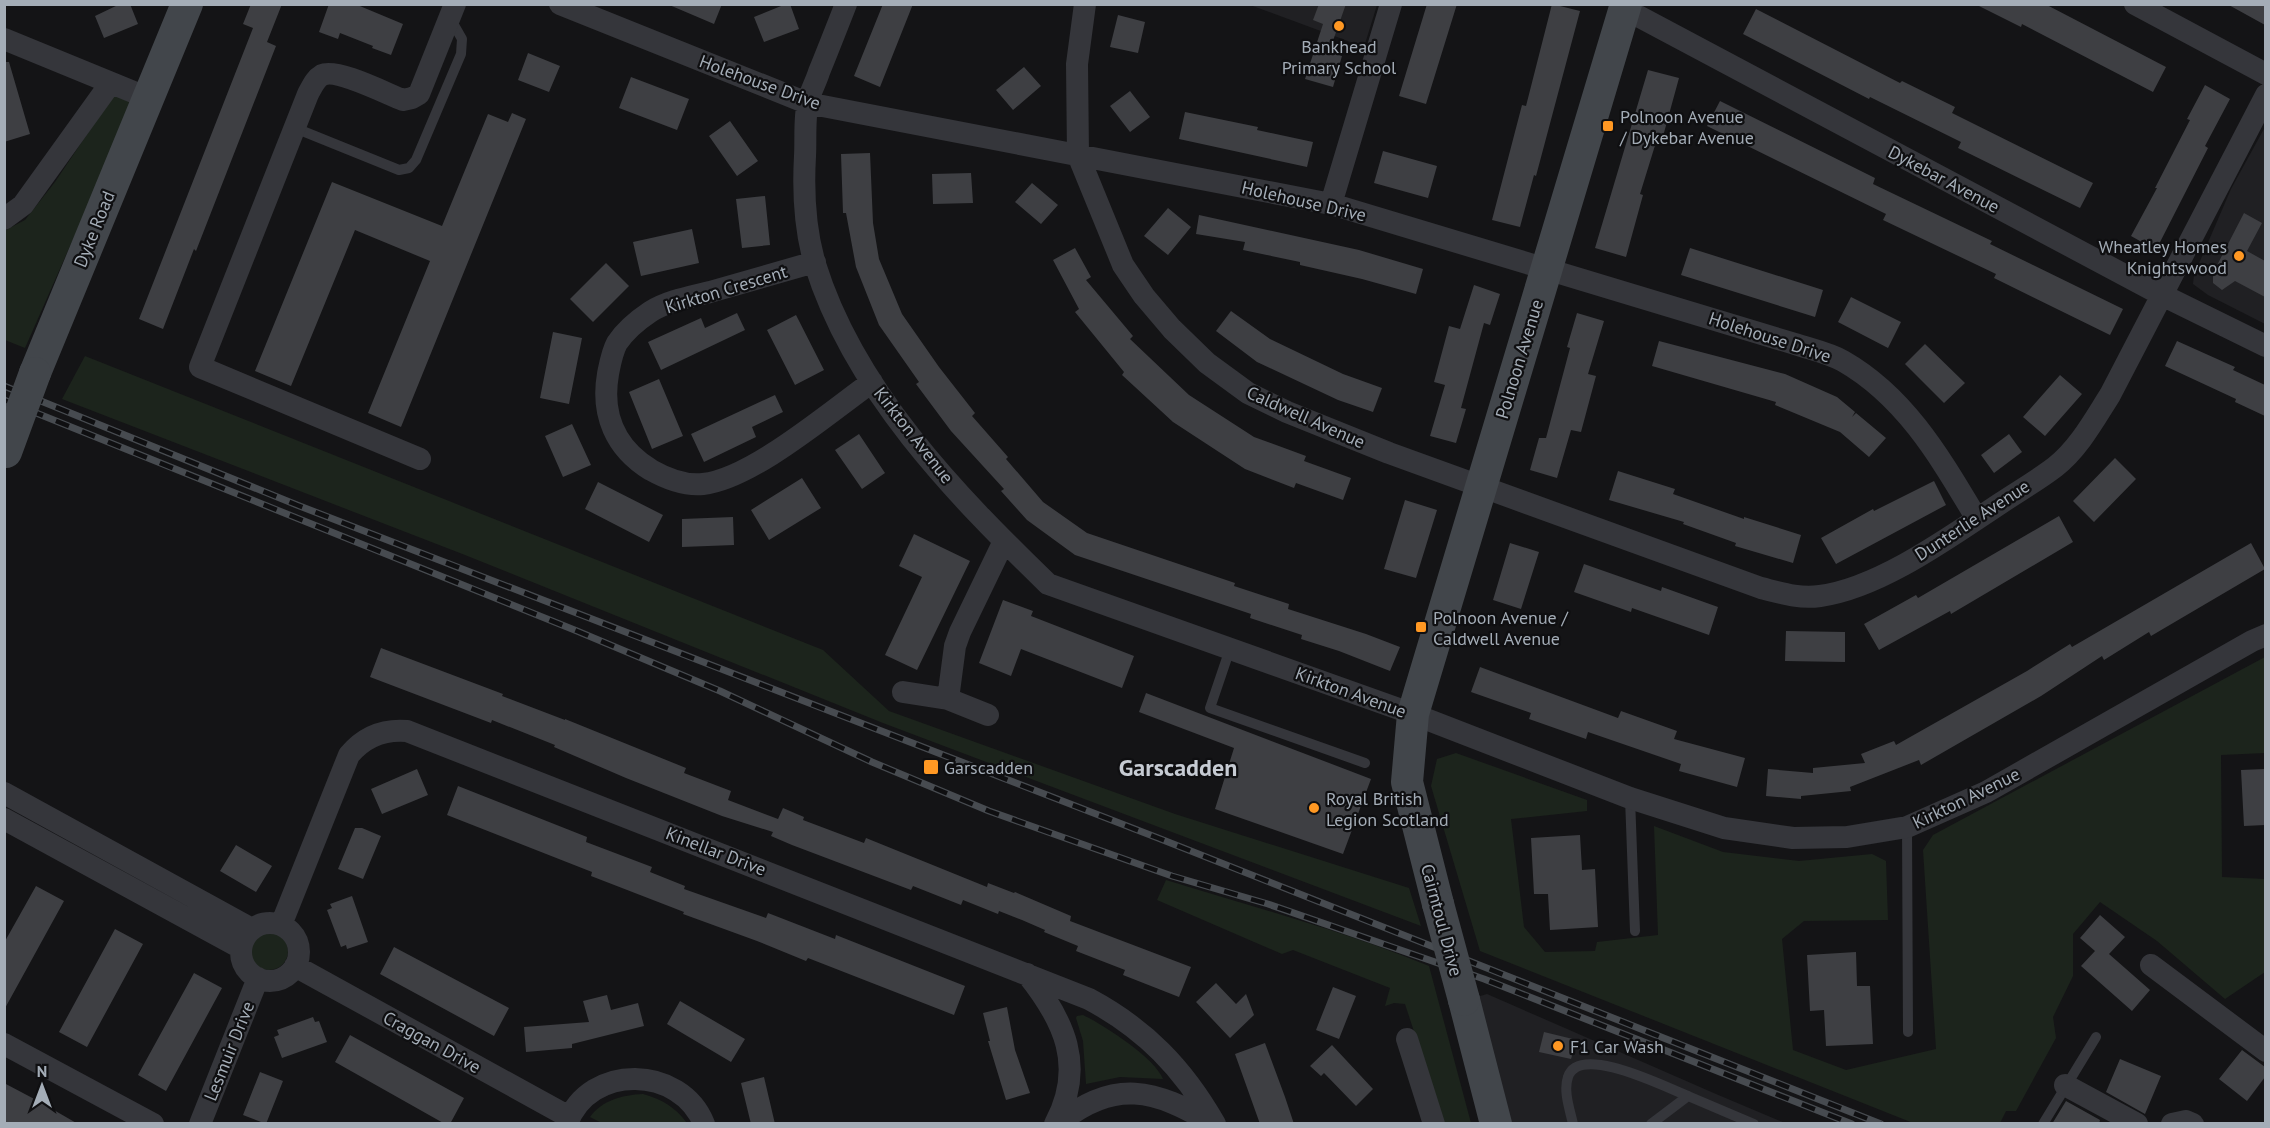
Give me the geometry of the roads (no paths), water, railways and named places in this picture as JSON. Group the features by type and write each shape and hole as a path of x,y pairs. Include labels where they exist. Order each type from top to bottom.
{"street":[{"name":"Dyke Road","path":"5,454 35,373 186,4"},
{"name":"Holehouse Drive","path":"560,4 807,103 1331,204 1842,360 1898,404 1930,442 1977,519"},
{"name":"Kirkton Avenue","path":"846,4 807,103 804,178 807,224 815,262 832,310 851,348 872,382 931,462 1004,541 1048,584 1413,714 1630,798 1724,828 1793,838 1847,837 1907,827 1986,792 2265,635"},
{"name":"Caldwell Avenue","path":"1085,4 1077,64 1078,155 1123,265 1144,296 1172,329 1207,363 1248,393 1287,412 1389,453 1483,486"},
{"path":"1331,204 1391,4"},
{"path":"2135,4 2265,74"},
{"name":"Polnoon Avenue","path":"1413,714 1625,7"},
{"name":"Dykebar Avenue","path":"1625,7 2162,295 2265,346"},
{"path":"420,459 200,367 308,94 315,82 322,75 330,73 341,75 403,100 412,98 419,94 452,11"},
{"path":"4,39 148,98"},
{"path":"4,219 23,205 111,84"},
{"name":"Dunterlie Avenue","path":"1483,486 1788,596 1817,596 1845,591 1900,566 1977,519 2056,466 2084,436 2110,395 2265,94"},
{"name":"Kirkton Crescent","path":"815,262 681,300 651,311 630,327 616,344 609,366 605,393 609,417 618,440 640,463 658,474 675,482 703,484 733,475 768,457 872,382"},
{"path":"948,699 955,646 1004,541"},
{"path":"903,692 948,699 988,716"},
{"name":"Cairntoul Drive","path":"1413,714 1407,782 1496,1124"},
{"name":"Kinellar Drive","path":"281,925 349,755 370,737 397,730 428,738 1089,999 1133,1026 1177,1066 1194,1088 1214,1124"},
{"path":"4,793 247,939"},
{"path":"4,819 247,939"},
{"path":"267,923 281,925 288,929 298,942 296,966 290,973 275,981 258,978 245,966 247,939 267,923"},
{"path":"2151,965 2265,1051"},
{"name":"Craggan Drive","path":"296,966 568,1120 581,1101 596,1088 615,1080 635,1077 654,1080 673,1087 689,1100 704,1124"},
{"path":"1025,972 1056,1014 1068,1049 1068,1083 1056,1124"},
{"name":"Lesmuir Drive","path":"200,1124 258,978"},
{"path":"1407,1039 1434,1124"},
{"path":"4,1044 153,1124"},
{"path":"2065,1085 2137,1124"},
{"path":"1056,1124 1093,1101 1128,1093 1166,1099 1214,1124"},
{"path":"2172,1124 2186,1121 2193,1124"}],"lane":[{"path":"295,128 399,170 409,168 416,160 461,54 462,39 452,11"},
{"path":"1230,649 1210,708 1365,763"},
{"path":"1630,798 1635,930"},
{"path":"1907,827 1908,1032"},
{"path":"2043,1124 2096,1036"},
{"path":"1573,1124 1567,1080 1572,1069 1582,1064 1595,1063 1688,1096 1754,1124"},
{"path":"1651,1124 1688,1096"}],"railway":[{"path":"4,386 297,505 1158,838 1881,1124"},
{"path":"4,400 577,631 720,691 872,762 989,811 1172,876 1268,904 1484,979 1852,1124"}],"place":[{"name":"Bankhead Primary School","path":"1339,26"},
{"name":"Polnoon Avenue / Dykebar Avenue","path":"1608,126"},
{"name":"Wheatley Homes Knightswood","path":"2239,256"},
{"name":"Polnoon Avenue / Caldwell Avenue","path":"1421,627"},
{"name":"Garscadden","path":"931,767"},
{"name":"Royal British Legion Scotland","path":"1314,808"},
{"name":"F1 Car Wash","path":"1558,1046"}],"district":[{"name":"Garscadden","path":"1178,767"}]}
